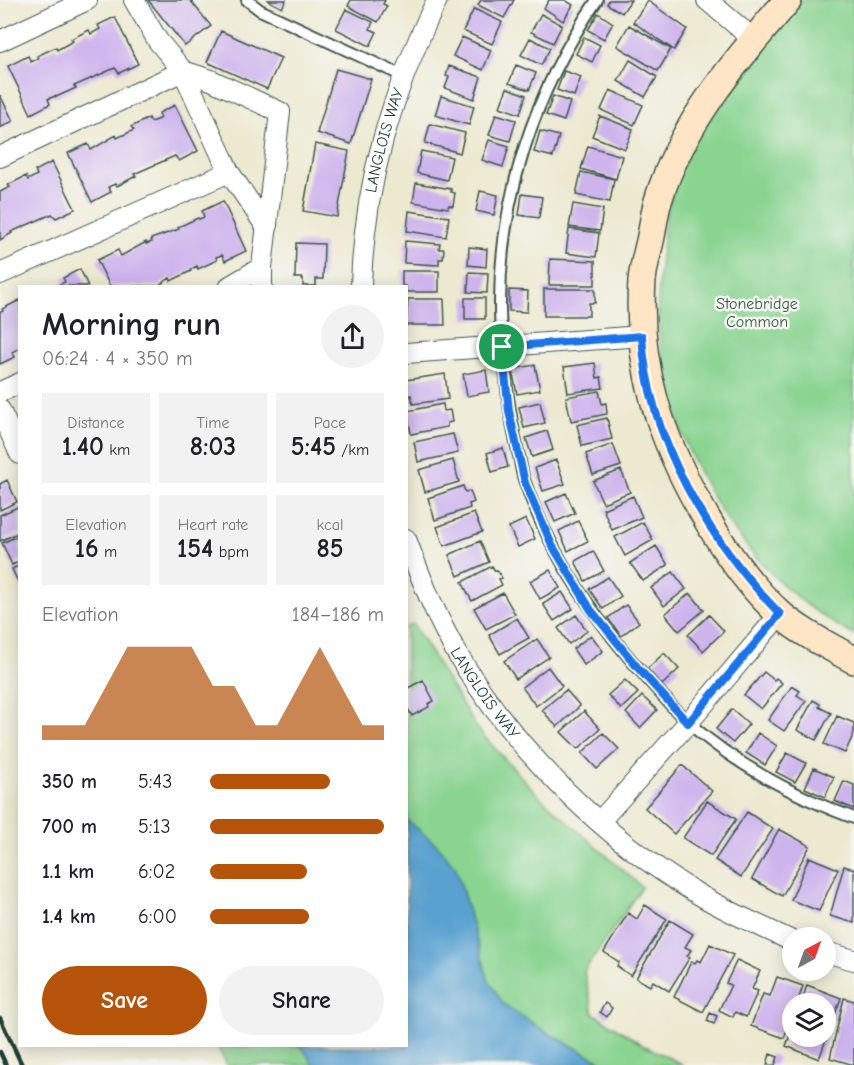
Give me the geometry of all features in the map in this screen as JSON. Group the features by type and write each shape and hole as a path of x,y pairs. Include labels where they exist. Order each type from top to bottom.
{"street":[{"path":"0,41 87,0"},
{"path":"134,0 158,41 183,71 229,172 267,228"},
{"name":"LANGLOIS WAY","path":"362,285 362,252 378,156 403,76 437,0"},
{"path":"707,0 753,39"},
{"path":"788,0 733,63 678,152 658,201 642,279 643,354 654,405 669,447 714,533 746,576 780,614 796,627 854,660"},
{"path":"0,157 183,71 212,80 280,112 262,277 234,285"},
{"path":"0,274 229,172"},
{"path":"408,353 642,336"},
{"path":"0,392 18,384"},
{"path":"0,410 18,450"},
{"name":"LANGLOIS WAY","path":"408,544 426,592 460,658 483,694 553,781 639,855 699,895 782,936"},
{"path":"600,821 688,723 780,614"},
{"path":"836,955 854,960"}],"lane":[{"path":"247,0 260,10 403,76"},
{"path":"597,0 559,61 530,128 514,186 502,260 500,307 502,347 509,411 525,483 552,545 591,610 638,668 688,723 743,763 787,789 854,818"}],"green space":[{"name":"Stonebridge Common","path":"795,0 854,0 854,635 807,604 765,567 729,523 700,475 679,423 664,369 658,313 666,216 684,162 702,129"},
{"path":"413,624 478,730 540,797 642,887 584,971 593,1013 643,1045 684,1065 608,1065 546,1032 503,1004 488,979 456,868 436,844 408,821 408,626"},
{"path":"218,1047 306,1047 318,1065 227,1065"}],"water":[{"path":"408,821 436,844 456,868 488,979 503,1004 546,1032 608,1065 314,1065 302,1047 408,1047"}],"building":[{"path":"148,0 190,0 211,26 185,46"},
{"path":"267,0 286,0 282,8"},
{"path":"351,0 385,0 383,4 387,6 378,22 348,6"},
{"path":"481,0 514,0 504,18 478,5"},
{"path":"549,0 565,0 573,5 563,21 544,8"},
{"path":"609,0 631,0 622,13 607,4"},
{"path":"648,1 687,29 674,50 633,22"},
{"path":"346,9 373,22 370,29 377,32 370,46 336,29"},
{"path":"474,9 502,22 492,44 463,31"},
{"path":"598,13 613,23 604,39 588,30"},
{"path":"541,14 562,25 553,43 531,32"},
{"path":"115,17 138,64 119,73 115,68 74,86 76,88 48,99 50,104 31,114 8,66 28,56 31,62 39,58 37,56 56,47 57,50 73,41 71,39 89,30 91,34 100,29 98,25"},
{"path":"629,25 671,49 658,71 617,46"},
{"path":"221,31 281,58 267,89 207,62"},
{"path":"462,37 491,50 483,70 453,56"},
{"path":"584,37 600,45 592,62 576,54"},
{"path":"530,38 550,48 541,65 521,55"},
{"path":"630,60 657,77 645,97 618,81"},
{"path":"516,65 536,73 529,90 509,83"},
{"path":"449,66 481,77 474,99 445,88 449,77 446,76"},
{"path":"336,69 371,79 351,144 317,133"},
{"path":"564,71 581,77 574,96 557,90"},
{"path":"507,88 526,95 520,114 500,107"},
{"path":"610,90 643,105 634,125 601,110"},
{"path":"0,95 13,121 0,128"},
{"path":"441,96 474,106 469,125 435,115"},
{"path":"553,96 570,102 564,121 546,115"},
{"path":"175,105 198,151 179,161 175,156 134,174 136,176 117,186 115,184 108,187 111,192 92,202 68,153 88,144 91,150 116,135 117,138 134,130 131,127 149,118 151,122 161,118 159,113"},
{"path":"496,114 516,120 510,141 489,135"},
{"path":"600,116 633,129 625,149 592,136"},
{"path":"430,124 465,133 460,153 425,143"},
{"path":"540,131 559,136 553,157 534,152"},
{"path":"489,140 509,146 503,167 482,160"},
{"path":"315,144 349,151 337,217 303,211"},
{"path":"588,146 622,156 616,179 581,169"},
{"path":"421,151 452,157 447,180 417,173"},
{"path":"52,162 75,209 56,218 52,214 11,232 0,240 0,192 26,176 28,180 37,175 35,171"},
{"path":"581,172 614,179 610,202 576,195"},
{"path":"416,183 451,189 451,192 455,193 453,206 449,205 448,208 413,202"},
{"path":"480,191 498,195 494,215 476,211"},
{"path":"522,194 542,197 539,218 519,215"},
{"path":"223,201 246,251 225,261 222,255 216,257 217,260 198,269 197,266 160,285 110,285 97,260 118,250 121,256 146,242 146,244 152,242 151,239 204,217 202,211"},
{"path":"573,204 603,209 600,231 569,227"},
{"path":"409,211 449,217 446,237 407,231"},
{"path":"569,229 599,233 596,257 566,253"},
{"path":"405,241 440,244 439,249 444,249 443,259 439,259 439,265 404,263"},
{"path":"296,243 324,244 323,279 316,279 316,285 303,285 303,278 295,278"},
{"path":"469,247 487,249 486,267 468,265"},
{"path":"550,259 595,261 595,285 549,285"},
{"path":"80,269 88,285 58,285 65,282 63,278"},
{"path":"402,271 439,271 439,292 408,292 408,285 402,285"},
{"path":"469,272 488,273 487,293 468,292"},
{"path":"544,289 595,289 595,303 589,303 589,316 544,316"},
{"path":"509,290 528,291 527,312 509,311"},
{"path":"465,298 485,298 485,319 465,319"},
{"path":"408,299 444,299 445,325 408,325"},
{"path":"18,301 18,349 12,352 15,357 0,364 0,312 3,311 2,309"},
{"path":"595,363 597,378 601,377 603,388 568,393 564,367"},
{"path":"535,365 540,390 517,394 512,369"},
{"path":"486,370 489,392 467,396 463,374"},
{"path":"445,374 448,399 413,404 411,395 408,396 408,380"},
{"path":"599,391 602,404 606,403 607,414 571,421 566,397"},
{"path":"540,402 545,423 524,428 519,407"},
{"path":"443,404 444,411 450,410 452,422 447,423 447,427 411,434 408,411"},
{"path":"607,418 612,439 582,446 577,425"},
{"path":"547,431 553,450 532,457 526,438"},
{"path":"453,434 458,453 418,462 414,442"},
{"path":"613,444 621,466 593,475 586,454"},
{"path":"503,448 508,467 492,472 487,453"},
{"path":"453,460 459,482 425,492 419,470"},
{"path":"556,460 565,484 543,491 535,468"},
{"path":"621,470 630,492 603,503 593,481"},
{"path":"7,480 17,502 0,510 0,484"},
{"path":"463,486 465,492 470,491 474,502 469,504 470,508 435,520 428,498"},
{"path":"566,493 575,513 555,522 546,502"},
{"path":"633,496 642,517 612,530 603,509"},
{"path":"18,507 18,533 0,541 0,515"},
{"path":"474,513 482,532 444,546 437,527"},
{"path":"526,519 535,539 518,547 509,527"},
{"path":"578,521 588,541 568,551 559,531"},
{"path":"643,522 653,540 625,556 615,537"},
{"path":"18,536 18,562 12,565 2,543"},
{"path":"480,541 489,562 458,576 449,555"},
{"path":"656,546 668,565 643,581 630,563"},
{"path":"593,551 604,571 585,581 575,561"},
{"path":"18,566 18,582 12,569"},
{"path":"492,566 502,578 499,579 502,585 472,601 462,582"},
{"path":"550,570 560,588 540,599 530,581"},
{"path":"673,572 686,589 664,606 651,588"},
{"path":"608,577 621,596 603,609 589,589"},
{"path":"562,592 573,609 554,621 543,604"},
{"path":"503,593 515,614 486,629 474,608"},
{"path":"690,593 704,610 679,631 665,614"},
{"path":"626,605 639,622 621,636 608,618"},
{"path":"576,615 587,631 569,644 558,628"},
{"path":"709,615 724,631 703,651 688,635"},
{"path":"517,618 529,638 500,654 489,635"},
{"path":"591,635 603,651 584,665 573,649"},
{"path":"537,639 549,657 516,679 504,661"},
{"path":"664,653 679,669 662,685 647,669"},
{"path":"548,667 562,686 536,706 522,687"},
{"path":"764,672 782,683 761,709 744,695"},
{"path":"423,680 434,701 428,704 429,707 412,716 408,709 408,688"},
{"path":"625,680 638,693 621,709 608,695"},
{"path":"792,686 800,691 797,695 806,701 784,731 768,720"},
{"path":"566,690 580,706 557,727 542,710"},
{"path":"642,696 657,710 640,728 626,713"},
{"path":"813,700 820,704 819,707 831,713 816,740 797,730"},
{"path":"732,709 749,724 733,743 716,729"},
{"path":"584,711 600,729 578,749 561,732"},
{"path":"837,716 854,723 854,733 845,753 824,744"},
{"path":"603,733 619,749 597,769 582,753"},
{"path":"758,733 777,746 765,765 746,753"},
{"path":"787,753 806,763 795,782 776,772"},
{"path":"682,765 712,791 674,834 645,808"},
{"path":"814,768 834,777 825,797 805,788"},
{"path":"844,781 854,785 854,809 835,801"},
{"path":"707,801 736,819 711,856 683,838"},
{"path":"747,812 773,829 741,877 715,860"},
{"path":"779,829 810,846 782,896 752,879"},
{"path":"809,857 838,869 819,911 791,900"},
{"path":"844,866 854,869 854,923 830,916"},
{"path":"645,905 667,919 631,976 617,966 619,962 604,952 628,913 637,919"},
{"path":"670,920 693,934 685,947 691,950 687,956 690,957 669,991 653,981 650,986 636,978"},
{"path":"710,944 733,955 703,1012 674,997 691,962 695,963 697,960 701,962"},
{"path":"737,960 760,971 752,989 758,991 746,1017 735,1012 733,1017 719,1010 731,985 726,983"},
{"path":"777,977 782,981 803,986 801,993 782,993 782,1037 751,1026 763,994 770,996"},
{"path":"807,985 828,993 804,993"},
{"path":"836,996 841,998 836,1012"},
{"path":"844,998 854,1001 854,1065 830,1058 833,1047 836,1047 836,1032"},
{"path":"605,1003 612,1008 607,1017 600,1012"},
{"path":"710,1013 717,1016 714,1024 707,1021"},
{"path":"789,1047 823,1047 819,1059"},
{"path":"770,1054 778,1057 775,1065 767,1065"}],"railway":[{"path":"0,1018 22,1065"},
{"path":"0,1052 6,1065"}],"route":[{"path":"642,336 643,354 654,405 669,447 689,489 714,533 762,596 780,614 688,723 638,668 591,610 552,545 525,483 509,411 502,347 642,336"}]}
